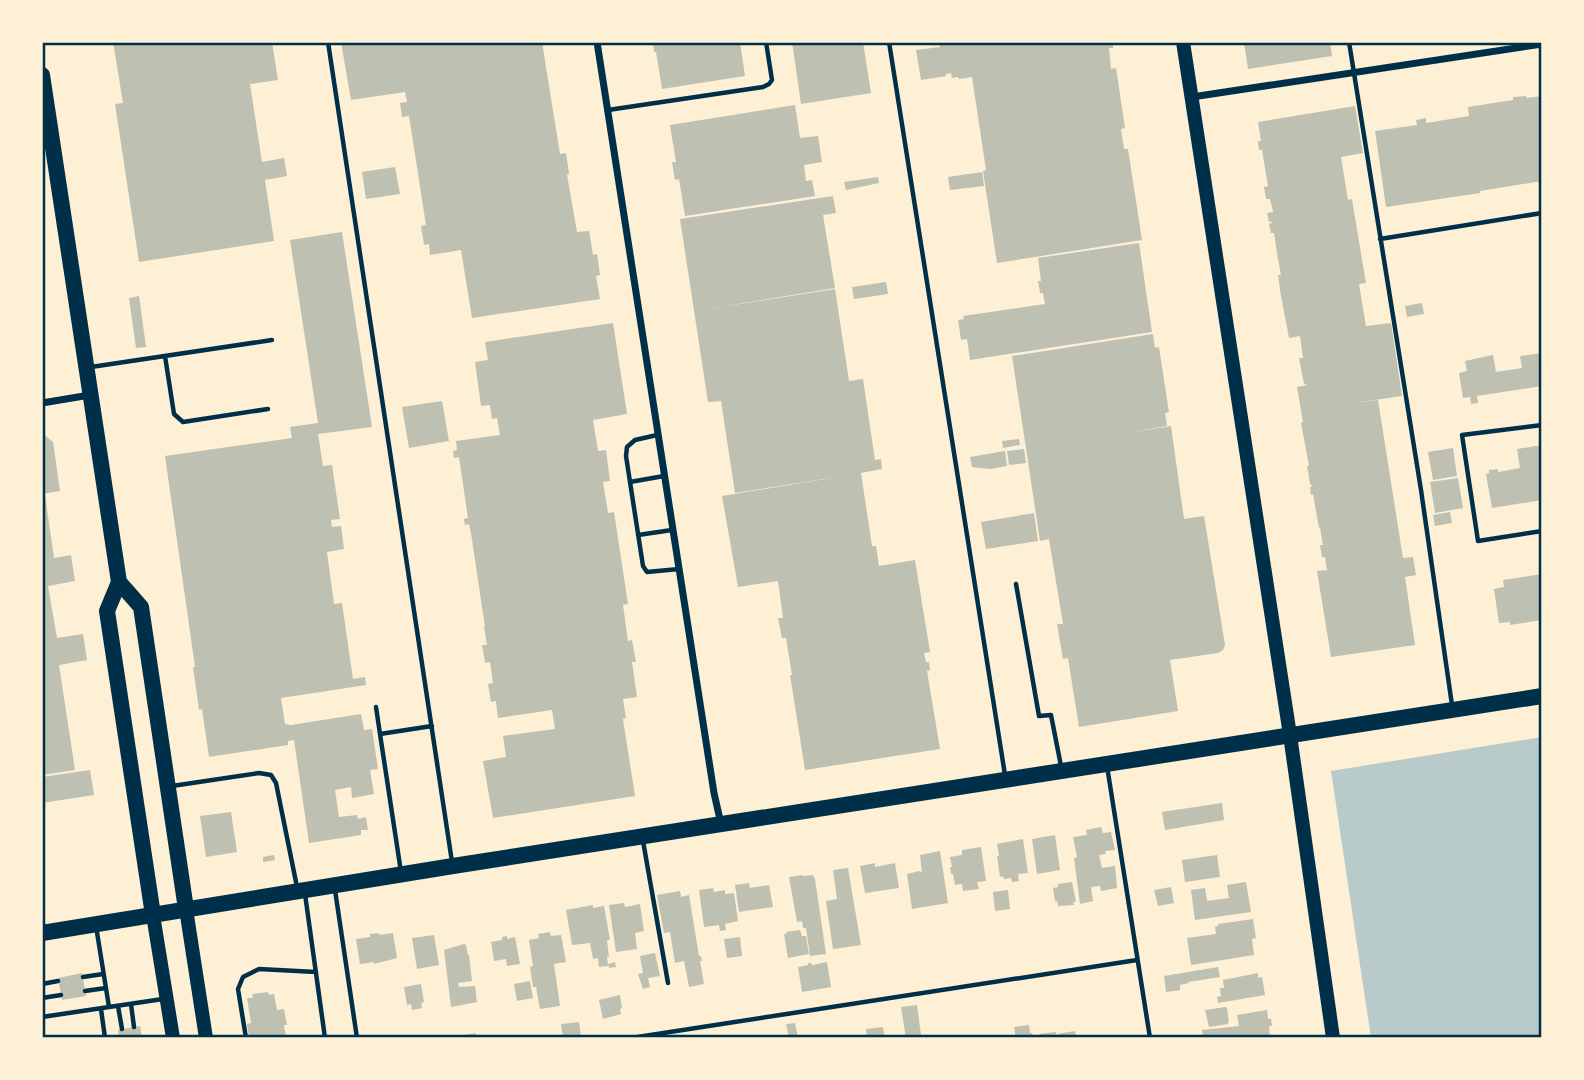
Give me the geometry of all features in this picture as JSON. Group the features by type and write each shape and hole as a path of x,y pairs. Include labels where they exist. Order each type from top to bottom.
{"main road":[{"path":"1184,42 1290,735 1333,1038"},
{"path":"42,75 119,582 107,611 173,1038"},
{"path":"119,582 141,607 206,1038"},
{"path":"42,933 401,874 1542,696"}],"street":[{"path":"597,42 721,824"},
{"path":"1192,97 1542,44"},
{"path":"42,403 91,394"}],"lane":[{"path":"328,42 453,866"},
{"path":"608,110 763,87 772,80 766,42"},
{"path":"889,42 1006,779"},
{"path":"1349,42 1421,490 1453,710"},
{"path":"1380,239 1542,213"},
{"path":"87,368 272,340"},
{"path":"165,356 174,414 183,422 268,409"},
{"path":"1542,425 1462,435 1478,541 1542,531"},
{"path":"658,435 635,440 627,447 638,536 643,566 647,572 679,569"},
{"path":"630,482 665,476"},
{"path":"638,536 673,530"},
{"path":"1016,584 1039,716 1051,715 1062,770"},
{"path":"376,707 401,874"},
{"path":"380,734 432,726"},
{"path":"1107,763 1150,1038"},
{"path":"167,787 259,773 271,775 276,783 301,890 325,1038"},
{"path":"642,836 668,983"},
{"path":"334,885 357,1038"},
{"path":"96,925 109,1007"},
{"path":"631,1038 1137,960"},
{"path":"246,1038 238,989 243,976 259,969 316,972"},
{"path":"83,977 103,974"},
{"path":"42,984 58,981"},
{"path":"85,991 106,988"},
{"path":"42,998 61,995"},
{"path":"42,1017 167,999"},
{"path":"131,1004 134,1027"},
{"path":"118,1006 121,1029"},
{"path":"101,1009 105,1038"}],"shaded area":[{"path":"1542,737 1542,1038 1371,1038 1331,771"}],"building":[{"path":"113,42 272,42 278,80 250,84 262,162 284,158 287,176 265,180 274,241 139,262 115,104 123,103"},
{"path":"341,42 542,42 560,154 566,153 577,232 589,231 593,255 597,254 600,275 596,276 600,299 472,318 461,250 430,255 429,244 424,245 421,226 426,225 409,116 402,117 400,103 407,102 405,92 351,100"},
{"path":"653,42 740,42 745,76 662,89"},
{"path":"792,42 863,42 871,93 801,104"},
{"path":"939,42 1113,42 1113,48 1109,48 1111,69 1116,68 1125,128 1121,129 1124,149 1128,149 1142,240 997,263 972,77 952,78 951,73 921,80 916,50 940,47"},
{"path":"1244,42 1330,42 1332,56 1248,69"},
{"path":"1526,96 1542,96 1542,181 1386,207 1375,131 1417,125 1416,120 1426,118 1426,123 1469,116 1468,107"},
{"path":"795,105 800,138 818,136 822,162 804,165 806,181 812,180 815,196 685,216 679,179 675,180 672,162 676,162 670,125"},
{"path":"1355,106 1363,153 1341,157 1348,200 1352,199 1366,283 1359,284 1366,326 1391,323 1402,396 1348,404 1378,400 1403,558 1413,557 1416,575 1405,577 1415,645 1331,657 1317,571 1327,570 1325,557 1322,557 1320,545 1323,545 1313,494 1311,495 1297,387 1308,385 1304,384 1299,358 1303,358 1300,336 1289,338 1281,296 1278,275 1281,275 1274,233 1271,233 1269,224 1272,223 1269,222 1267,213 1273,212 1270,199 1266,199 1264,187 1268,186 1262,150 1259,150 1258,141 1261,141 1258,122"},
{"path":"395,167 400,194 366,199 362,172"},
{"path":"982,172 984,186 950,190 948,177"},
{"path":"878,177 879,183 846,190 844,182"},
{"path":"833,196 836,213 823,215 835,288 714,308 835,289 849,381 863,379 875,460 881,459 882,469 861,473 872,546 876,546 879,566 915,560 930,652 924,653 926,662 929,662 930,670 927,671 940,749 805,770 786,638 782,638 778,618 783,618 778,581 738,587 722,496 843,476 735,493 721,401 708,402 680,219"},
{"path":"342,232 372,427 318,434 323,466 332,465 340,519 331,520 332,527 341,526 344,549 327,552 334,604 342,603 353,679 365,677 366,685 281,698 285,724 361,714 364,730 372,729 378,769 370,770 374,794 352,798 351,787 335,790 339,817 366,817 368,830 361,830 361,835 309,843 294,740 288,741 288,745 209,757 202,709 199,710 165,456 292,438 290,427 318,423 290,240"},
{"path":"1139,243 1152,332 970,360 967,339 961,340 958,320 964,319 963,316 1045,304 1038,281 1041,281 1038,258"},
{"path":"886,282 888,294 854,299 852,287"},
{"path":"139,296 146,347 136,348 129,298"},
{"path":"1422,303 1424,314 1407,317 1405,306"},
{"path":"613,323 627,414 593,420 598,451 606,450 610,481 603,482 608,513 614,512 628,604 623,605 628,641 632,640 636,662 632,662 637,697 623,699 626,718 623,719 635,796 493,818 483,761 506,757 503,736 555,729 552,710 498,718 496,701 491,702 488,684 493,683 490,662 485,663 482,645 487,645 471,533 469,524 465,525 464,519 468,518 459,457 454,458 453,451 457,450 456,441 500,435 497,418 492,419 490,405 481,406 475,362 488,360 485,342"},
{"path":"1153,334 1155,348 1159,347 1169,412 1165,413 1167,426 1121,434 1171,426 1184,519 1204,516 1225,645 1218,653 1170,660 1178,711 1079,727 1068,658 1063,659 1057,624 1063,624 1049,539 1040,541 1012,356"},
{"path":"1542,353 1542,386 1477,396 1478,403 1471,404 1470,397 1463,398 1459,373 1467,371 1465,361 1493,355 1496,372 1522,368 1520,356"},
{"path":"442,401 449,441 409,448 402,407"},
{"path":"42,433 53,442 60,491 42,494"},
{"path":"1019,439 1020,445 1003,448 1002,441"},
{"path":"1542,445 1542,500 1492,508 1486,474 1489,470 1498,469 1498,472 1520,468 1517,449"},
{"path":"1453,448 1457,476 1433,480 1428,452"},
{"path":"1024,449 1026,463 1009,465 1007,451"},
{"path":"1005,451 1007,466 990,469 972,467 970,457"},
{"path":"1458,478 1463,508 1435,513 1430,482"},
{"path":"42,495 45,495 54,558 71,555 75,581 48,586 57,638 83,634 87,660 59,665 75,770 42,775"},
{"path":"1450,512 1452,523 1435,526 1433,515"},
{"path":"1034,513 1038,541 986,549 981,522"},
{"path":"1542,574 1542,620 1510,625 1510,622 1499,623 1494,589 1504,587 1503,580"},
{"path":"90,770 94,795 42,803 42,777"},
{"path":"1222,803 1224,820 1165,830 1162,812"},
{"path":"231,812 237,852 206,857 200,816"},
{"path":"1101,827 1103,833 1111,832 1115,850 1099,855 1102,868 1115,866 1117,888 1101,891 1100,886 1091,887 1093,901 1080,904 1073,837 1087,835 1086,830"},
{"path":"1055,835 1060,870 1037,874 1032,839"},
{"path":"1023,839 1028,873 1018,874 1019,881 1012,882 1011,878 1000,877 997,844"},
{"path":"981,847 986,881 977,882 979,889 963,891 962,884 955,885 950,857 962,855 962,850"},
{"path":"940,851 948,903 912,909 907,874 922,872 920,855"},
{"path":"274,855 275,860 263,862 263,857"},
{"path":"1217,855 1220,877 1185,882 1182,860"},
{"path":"875,863 875,867 895,863 899,888 865,893 860,866"},
{"path":"848,868 861,945 833,949 826,901 837,899 833,870"},
{"path":"813,875 815,879 826,954 810,956 806,928 803,928 802,921 797,922 789,877"},
{"path":"1072,882 1076,902 1073,902 1074,905 1058,906 1053,888 1058,887 1058,884"},
{"path":"1246,882 1251,912 1195,920 1191,890 1205,888 1207,901 1229,898 1227,885"},
{"path":"749,883 750,888 769,885 773,907 739,912 735,885"},
{"path":"1171,887 1174,903 1158,906 1154,890"},
{"path":"713,888 714,892 725,890 725,894 734,893 738,921 725,924 726,930 720,931 719,925 704,927 699,890"},
{"path":"1008,890 1010,909 995,911 993,892"},
{"path":"680,891 681,897 689,895 702,961 704,984 689,987 684,961 675,963 670,932 664,933 657,895"},
{"path":"624,903 625,907 640,904 644,931 635,933 637,949 616,952 609,905"},
{"path":"593,905 593,908 604,906 610,940 607,940 608,966 599,967 598,958 593,959 590,943 572,945 566,910"},
{"path":"1253,919 1256,938 1252,939 1254,955 1191,965 1187,938 1216,934 1215,927 1218,924"},
{"path":"800,930 802,936 806,936 809,954 788,958 784,934"},
{"path":"550,932 551,936 561,935 566,962 554,964 560,1006 540,1009 536,987 533,987 529,940 539,938 538,934"},
{"path":"379,933 393,933 397,958 374,964 360,964 356,939"},
{"path":"434,935 439,965 417,969 412,938"},
{"path":"507,936 507,939 515,937 520,964 507,966 506,959 494,961 491,942"},
{"path":"740,937 742,956 727,958 724,939"},
{"path":"464,944 469,955 472,981 458,983 459,987 475,986 477,1002 451,1007 444,950"},
{"path":"655,953 660,976 648,978 650,987 643,989 638,974 643,973 640,956"},
{"path":"615,962 616,967 609,968 608,964"},
{"path":"827,962 831,987 802,992 798,967 808,963 812,965"},
{"path":"1218,967 1220,977 1188,982 1180,985 1180,990 1166,992 1164,976"},
{"path":"82,973 86,996 62,1000 58,978"},
{"path":"1258,973 1258,978 1262,977 1265,995 1218,1003 1220,988 1224,988 1223,980"},
{"path":"530,981 533,998 517,1001 514,984"},
{"path":"421,984 424,1002 421,1003 422,1008 412,1010 411,1004 407,1005 404,987"},
{"path":"268,992 269,995 274,994 277,1010 284,1009 286,1038 249,1038 247,1024 251,1023 247,998 253,998 252,994"},
{"path":"620,995 621,1014 603,1019 599,1000"},
{"path":"917,1005 921,1035 906,1038 901,1007"},
{"path":"1225,1007 1228,1024 1209,1027 1205,1010"},
{"path":"1267,1010 1272,1026 1269,1026 1270,1038 1203,1038 1202,1030 1239,1026 1237,1015"},
{"path":"579,1022 581,1037 563,1038 561,1024"},
{"path":"795,1023 798,1038 789,1038 786,1024"},
{"path":"1029,1025 1033,1038 1016,1038 1014,1027"},
{"path":"140,1026 142,1038 119,1038 118,1030"},
{"path":"883,1027 885,1038 867,1038 866,1029"},
{"path":"1075,1031 1076,1038 1058,1038 1057,1034"},
{"path":"1056,1032 1057,1038 1040,1038 1039,1034"},
{"path":"476,1033 476,1038 458,1038 458,1036"}]}
